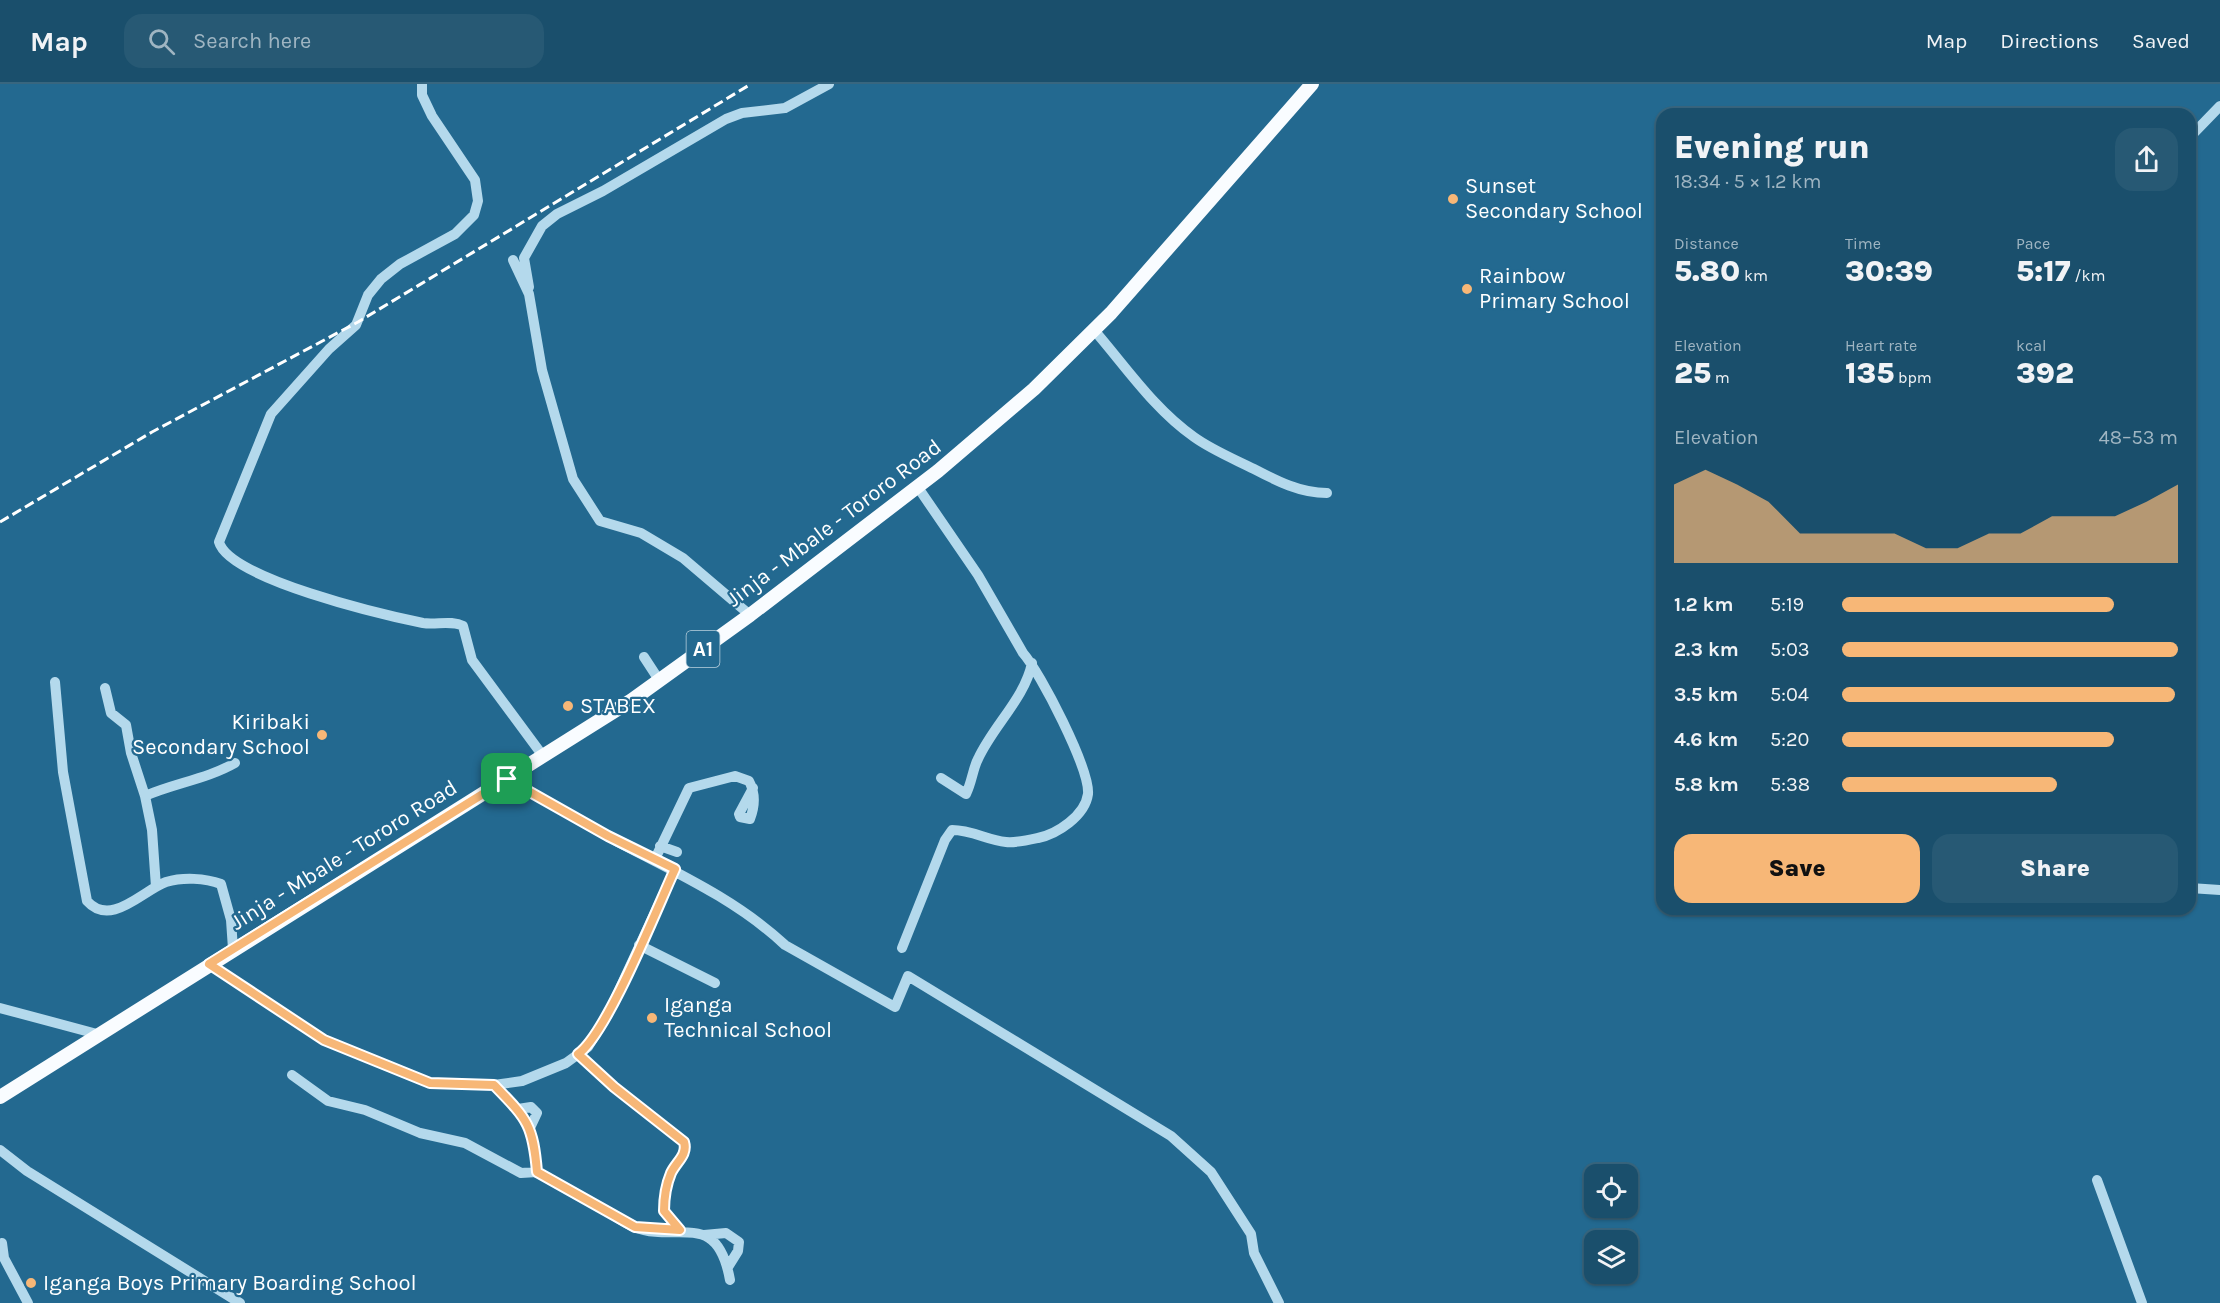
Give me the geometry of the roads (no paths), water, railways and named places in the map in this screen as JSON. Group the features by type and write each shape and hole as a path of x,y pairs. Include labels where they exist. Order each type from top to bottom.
{"main road":[{"name":"Jinja - Mbale - Tororo Road","path":"0,1097 97,1034 507,779 659,680 750,615 970,446 1094,330 1312,84"}],"street":[{"path":"422,84 422,95 432,116 475,180 478,201 474,215 455,234 400,264 381,279 368,295 356,325 329,349 271,414 219,542 226,556 250,571 291,586 426,623 458,622 464,626 472,660 543,756"},
{"path":"750,615 684,558 641,533 600,521 573,479 542,370 524,258 542,226 557,214 603,191 726,119 742,113 785,108 829,84"},
{"path":"2196,131 2220,106"},
{"path":"513,260 529,294"},
{"path":"1094,330 1125,370 1192,436 1219,453 1232,456 1274,480 1304,492 1327,493"},
{"path":"902,948 945,840 952,830 966,830 1007,842 1040,837 1064,828 1081,809 1088,794 1077,754 1061,717 1032,663 1000,616 978,575 917,486"},
{"path":"644,657 659,680"},
{"path":"941,778 966,794 974,777 977,760 1029,679 1032,663"},
{"path":"55,682 63,772 87,902 92,907 109,910 134,904 156,887 167,882 208,879 221,884 231,920 233,949"},
{"path":"105,688 111,713 126,725 131,753 145,796 152,830 156,887"},
{"path":"145,796 168,786 219,773 236,764"},
{"path":"655,860 689,788 735,776 749,781 753,788"},
{"path":"507,779 675,869 770,931 785,945 895,1007 908,976 1171,1136 1211,1173 1251,1234 1254,1253 1279,1303"},
{"path":"660,846 677,852"},
{"path":"209,964 324,1040 430,1083 494,1085 522,1081 566,1063 588,1047 607,1016 675,869"},
{"path":"2196,888 2220,890"},
{"path":"639,945 715,983"},
{"path":"0,1008 97,1034"},
{"path":"578,1054 614,1087 684,1142 683,1155 672,1171 664,1194 664,1211 680,1230"},
{"path":"292,1075 328,1101 365,1110 420,1133 465,1143 521,1173 537,1172 635,1227 680,1230 704,1235 726,1233 739,1242 738,1251 728,1267"},
{"path":"494,1085 518,1109 530,1128 537,1172"},
{"path":"0,1150 27,1171 240,1303"},
{"path":"2097,1180 2142,1303"},
{"path":"704,1235 716,1244 728,1267 730,1280"},
{"path":"2,1244 4,1258 28,1303"}],"railway":[{"path":"0,522 152,432 358,322 751,84"}],"place":[{"name":"Sunset Secondary School","path":"1453,199"},
{"name":"Rainbow Primary School","path":"1467,289"},
{"name":"STABEX","path":"568,706"},
{"name":"Kiribaki Secondary School","path":"322,735"},
{"name":"Iganga Technical School","path":"652,1018"},
{"name":"Iganga Boys Primary Boarding School","path":"31,1283"}]}
